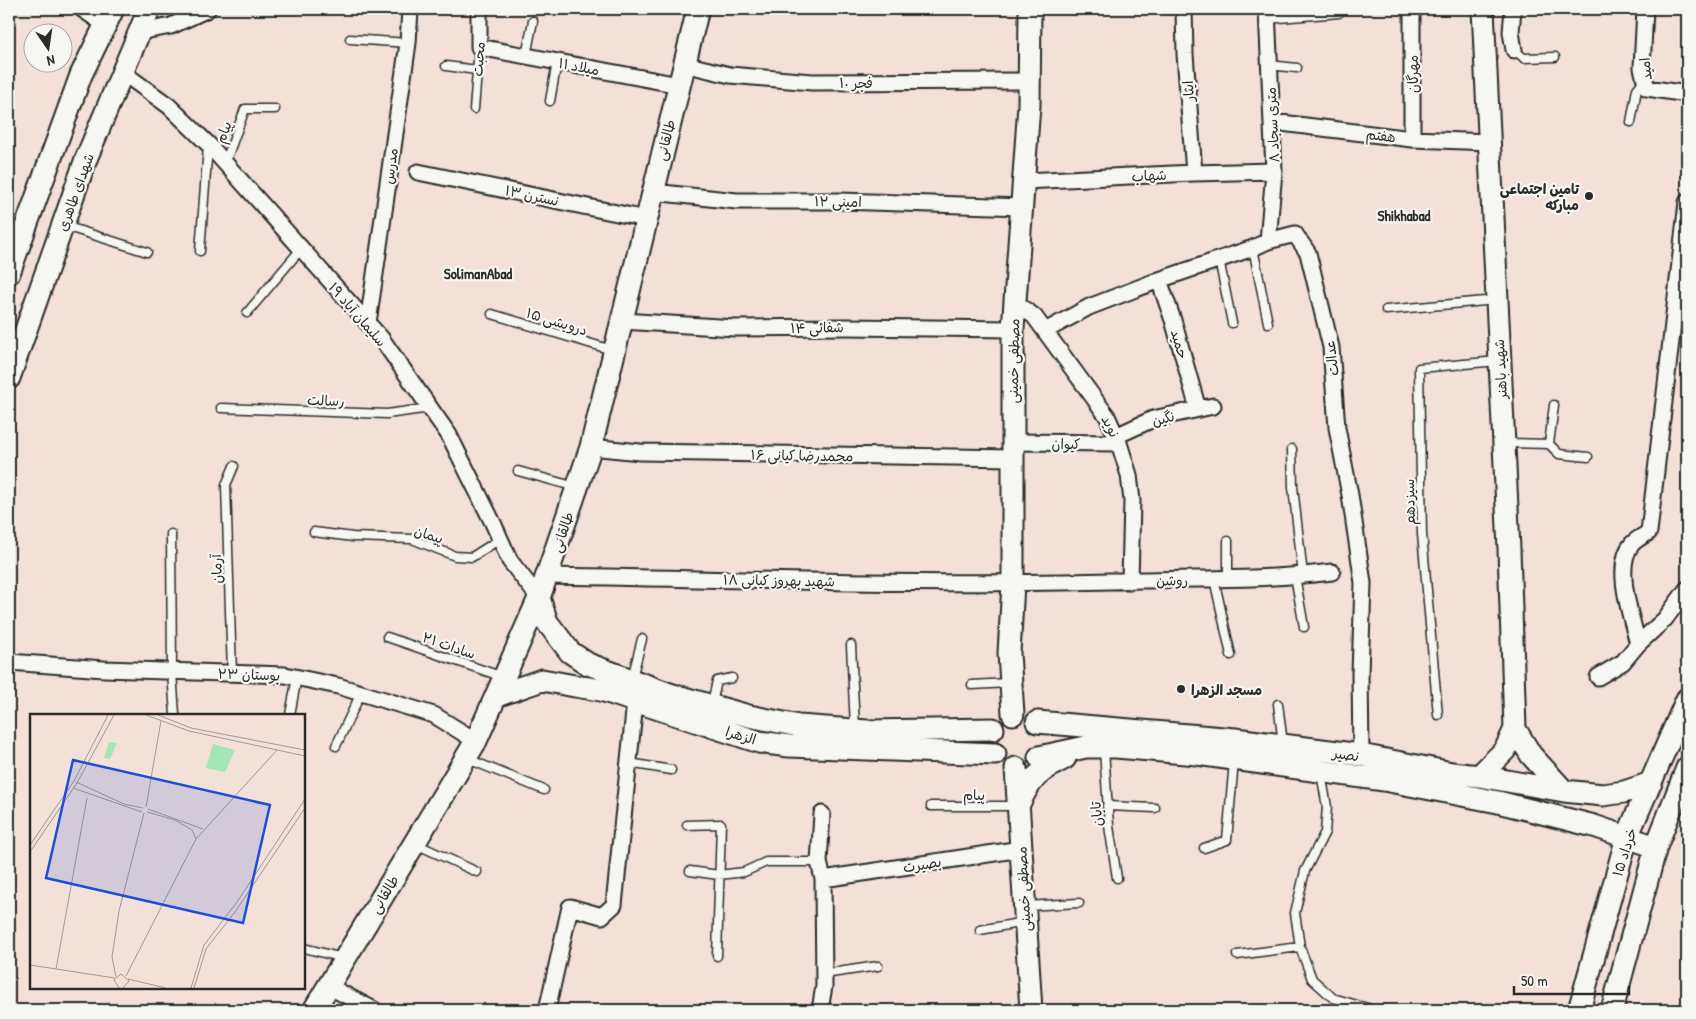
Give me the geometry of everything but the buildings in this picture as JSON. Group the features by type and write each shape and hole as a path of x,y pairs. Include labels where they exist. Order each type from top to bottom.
{"street":[{"path":"9,273 81,75 109,17 82,9"},
{"name":"شهدای طاهری","path":"9,378 86,159 149,9"},
{"path":"139,32 171,26 208,9"},
{"name":"مدرس","path":"368,323 408,43 410,9"},
{"name":"محبت","path":"479,9 479,47"},
{"name":"طالقانی","path":"314,1010 471,749 539,598 591,447 698,9"},
{"name":"مصطفی خمینی","path":"1013,714 1009,653 1012,584 1012,328 1023,207 1029,81 1030,9"},
{"name":"ایثار","path":"1184,9 1185,54 1194,172"},
{"name":"مهرگان","path":"1412,9 1412,139"},
{"name":"شهید باهنر","path":"1483,9 1504,443 1515,729"},
{"path":"1513,9 1511,32 1514,50"},
{"name":"امید","path":"1645,9 1642,68 1647,88 1687,94"},
{"name":"۸ متری سجاد","path":"1267,14 1274,171 1268,240"},
{"name":"میلاد ۱۱","path":"479,47 678,85"},
{"name":"فجر ۱۰","path":"684,64 730,75 812,82 1029,81"},
{"name":"سلیمان آباد ۱۹","path":"122,72 169,106 208,144 381,338 449,435 510,561 539,598"},
{"name":"هفتم","path":"1273,122 1412,139 1490,142"},
{"name":"شهاب","path":"1024,181 1194,172 1274,171"},
{"name":"نسترن ۱۳","path":"418,172 646,220"},
{"name":"امینی ۱۲","path":"653,192 738,201 840,201 1023,207"},
{"path":"1638,644 1624,577 1625,559 1632,544 1648,532 1687,202"},
{"name":"عدالت","path":"1044,331 1089,307 1159,280 1253,248 1268,240 1295,234 1308,253 1331,346 1337,428 1350,495 1363,583 1360,755"},
{"name":"حمید","path":"1159,280 1205,408"},
{"name":"نوید","path":"1015,303 1034,316 1107,416 1118,439 1129,475 1132,501 1130,581"},
{"name":"شفائی ۱۴","path":"622,321 735,328 1012,328"},
{"name":"نگین","path":"1118,439 1153,419 1205,408"},
{"name":"کیوان","path":"1013,450 1118,439"},
{"name":"محمدرضا کیانی ۱۶","path":"591,447 640,452 1013,450"},
{"name":"روشن","path":"1012,584 1221,579 1299,576 1332,572"},
{"name":"شهید بهروز کیانی ۱۸","path":"546,576 1012,584"},
{"path":"1598,676 1623,662 1638,644 1665,619 1687,589"},
{"name":"الزهرا","path":"539,598 547,622 570,652 588,664 712,706 799,726 855,730 993,730"},
{"name":"بوستان ۲۳","path":"9,662 104,670 232,673 297,677 338,686 434,715 471,749"},
{"path":"576,686 572,675 574,670 579,666 588,664"},
{"name":"الزهرا","path":"500,686 542,680 601,690 759,742 782,745 995,754"},
{"name":"۱۵ خرداد","path":"1579,1010 1627,837 1687,699"},
{"path":"547,1010 570,907 602,916 614,905 635,702"},
{"path":"1013,714 1026,715 1037,722 1044,733 1044,746 1039,757 1029,765 1016,768 1004,764 995,754 991,742 993,730 1002,719 1013,714"},
{"name":"نصیر","path":"1037,722 1360,755 1386,770 1479,776 1603,796 1624,792 1651,783"},
{"path":"1089,726 1084,729 1083,742 1095,747"},
{"path":"1479,776 1505,750 1515,729"},
{"path":"1515,729 1531,755 1564,791"},
{"path":"953,752 964,745 964,737 958,730"},
{"path":"1039,757 1095,747 1197,754 1321,771 1386,770 1498,802 1594,826 1656,847"},
{"path":"1018,806 1026,787 1039,773 1095,747"},
{"name":"مصطفی خمینی","path":"1016,768 1031,1010"},
{"name":"۱۵ خرداد","path":"1612,1010 1656,847 1687,768"},
{"path":"1594,826 1603,815 1606,806 1603,796"},
{"path":"820,1010 824,986 823,879 819,862 822,814"},
{"name":"بصیرت","path":"823,879 1021,849"},
{"path":"328,986 374,1010"}],"lane":[{"path":"1267,14 1339,13"},
{"path":"526,56 533,21"},
{"path":"350,40 408,43"},
{"name":"محبت","path":"474,109 479,47"},
{"path":"1514,50 1524,58 1555,58"},
{"path":"550,100 557,62"},
{"path":"1269,65 1297,68"},
{"path":"446,66 477,70"},
{"path":"1630,122 1637,89 1645,79"},
{"name":"پیام","path":"225,163 244,109 275,109"},
{"path":"200,251 208,144"},
{"path":"63,225 148,252"},
{"path":"1253,248 1268,323"},
{"path":"247,313 301,249"},
{"path":"1219,259 1232,323"},
{"path":"1386,310 1497,300"},
{"name":"درویشی ۱۵","path":"492,314 614,351"},
{"name":"سیزدهم","path":"1438,716 1422,534 1419,368 1500,361"},
{"path":"1549,444 1554,405"},
{"name":"رسالت","path":"221,408 387,414 430,408"},
{"path":"1504,443 1549,444 1559,454 1588,457"},
{"path":"1292,449 1293,487 1304,627"},
{"name":"آرمان","path":"232,673 226,485 234,466"},
{"path":"518,471 577,488"},
{"name":"پیمان","path":"314,532 353,537 412,540 455,556 472,557 500,539"},
{"path":"171,534 172,672 176,714"},
{"path":"1228,541 1221,579 1231,655"},
{"name":"سادات ۲۱","path":"386,637 500,686"},
{"path":"631,680 642,639"},
{"path":"851,645 855,730"},
{"path":"290,714 297,677"},
{"path":"712,706 717,681 732,678"},
{"path":"972,685 1011,683"},
{"path":"336,746 361,693"},
{"path":"1278,704 1283,746"},
{"name":"تابان","path":"1095,747 1107,806 1116,878"},
{"path":"471,749 544,790"},
{"path":"1204,848 1227,840 1234,759"},
{"path":"629,763 671,770"},
{"name":"نصیر","path":"1321,771 1327,807 1325,832 1305,872 1295,913 1300,947 1312,979 1333,998 1374,1010"},
{"name":"پیام","path":"931,806 1018,806"},
{"path":"1107,806 1155,808"},
{"path":"687,825 721,824 716,956"},
{"path":"414,844 477,872"},
{"path":"690,871 719,875 744,872 766,862 819,862"},
{"path":"980,930 1024,914 1079,903"},
{"path":"1237,955 1300,947"},
{"path":"305,948 345,958"},
{"path":"824,974 878,966"}],"place":[{"name":"تامین اجتماعی مبارکه","path":"1589,196"},
{"name":"مسجد الزهرا","path":"1181,689"}],"district":[{"name":"Shikhabad","path":"1404,215"},
{"name":"SolimanAbad","path":"478,273"}]}
